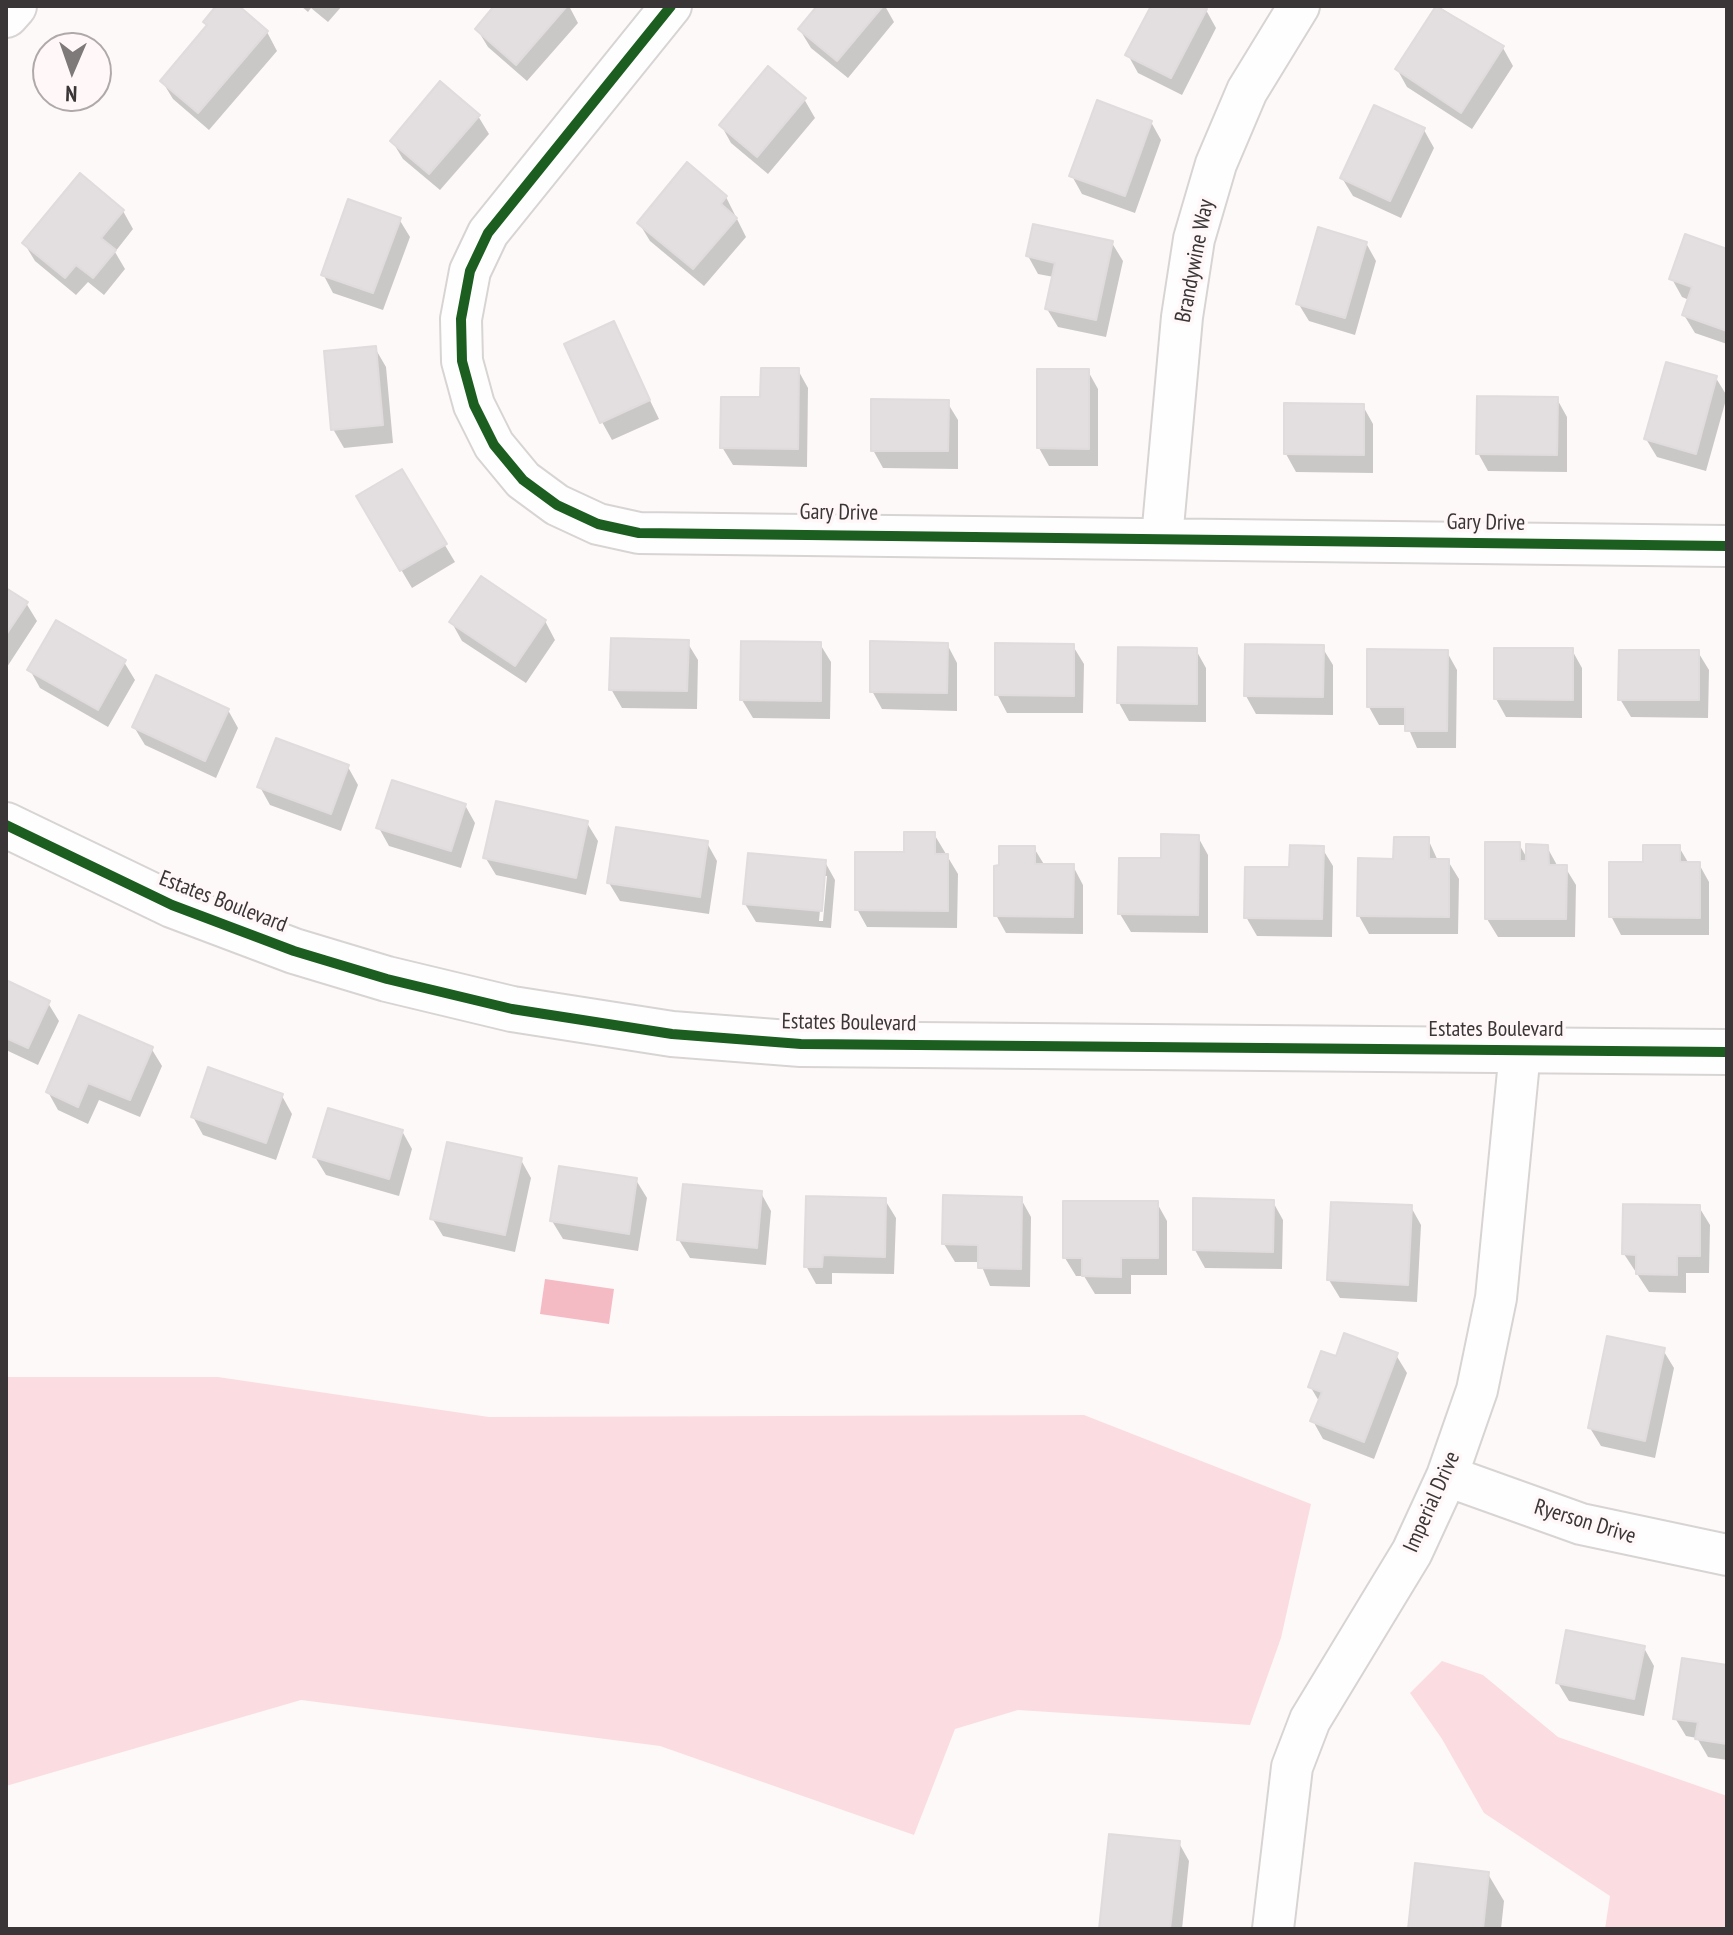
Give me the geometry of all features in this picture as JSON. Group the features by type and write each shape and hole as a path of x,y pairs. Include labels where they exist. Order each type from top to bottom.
{"street":[{"path":"6,15 14,6"},
{"name":"Gary Drive","path":"671,6 488,233 470,271 461,319 462,361 474,405 487,432 523,480 557,505 584,518 639,533 1727,546"},
{"name":"Brandywine Way","path":"1162,538 1182,317 1194,239 1216,164 1247,91 1299,6"},
{"name":"Estates Boulevard","path":"6,825 172,905 294,951 387,979 512,1009 672,1034 801,1044 1727,1052"},
{"name":"Imperial Drive","path":"1273,1929 1292,1767 1310,1720 1412,1552 1447,1476 1477,1390 1496,1298 1520,1051"},
{"name":"Ryerson Drive","path":"1447,1476 1581,1524 1727,1555"}],"shaded area":[{"path":"545,1279 614,1289 609,1324 540,1314"},
{"path":"6,1377 218,1377 489,1417 1084,1415 1311,1504 1281,1638 1250,1725 1018,1710 955,1729 914,1835 660,1746 301,1700 6,1786"},
{"path":"1442,1661 1483,1675 1558,1737 1727,1796 1727,1929 1605,1929 1610,1896 1484,1813 1442,1739 1410,1693"}],"building":[{"path":"216,6 239,6 268,31 198,113 160,81 207,25 203,22"},
{"path":"494,6 567,6 516,65 475,29"},
{"path":"817,6 883,6 837,61 798,29"},
{"path":"1151,6 1207,9 1171,78 1125,55"},
{"path":"1436,6 1504,46 1461,113 1395,69"},
{"path":"768,66 806,98 757,157 719,125"},
{"path":"440,81 480,115 429,174 390,141"},
{"path":"1097,100 1152,121 1125,196 1069,176"},
{"path":"1374,105 1425,128 1390,201 1340,178"},
{"path":"687,162 727,196 721,204 737,218 693,269 637,223"},
{"path":"80,173 124,210 101,238 116,250 93,278 76,265 65,278 22,243"},
{"path":"348,199 401,218 373,293 321,275"},
{"path":"1033,224 1113,241 1096,320 1045,309 1055,263 1026,256"},
{"path":"1318,227 1367,242 1345,318 1296,304"},
{"path":"1685,234 1727,249 1727,331 1682,315 1692,287 1669,279"},
{"path":"614,321 650,400 600,423 564,344"},
{"path":"376,346 383,425 331,430 324,351"},
{"path":"1666,362 1717,376 1696,454 1644,439"},
{"path":"761,368 799,368 798,449 720,448 721,397 760,397"},
{"path":"1037,369 1089,369 1089,449 1037,448"},
{"path":"1477,396 1558,397 1557,455 1476,454"},
{"path":"871,399 949,400 948,451 871,451"},
{"path":"1284,403 1364,404 1364,455 1284,454"},
{"path":"402,469 447,544 400,571 356,496"},
{"path":"481,576 546,620 515,666 449,622"},
{"path":"6,588 28,602 6,635"},
{"path":"56,620 126,660 98,710 27,670"},
{"path":"611,638 689,640 687,691 609,690"},
{"path":"741,641 821,642 821,701 740,700"},
{"path":"870,641 948,643 947,693 870,692"},
{"path":"995,643 1074,644 1074,696 995,695"},
{"path":"1245,644 1324,645 1323,697 1244,696"},
{"path":"1118,647 1197,648 1197,704 1117,703"},
{"path":"1494,648 1573,648 1573,700 1494,699"},
{"path":"1367,649 1448,650 1447,731 1405,731 1405,707 1367,707"},
{"path":"1619,650 1699,650 1699,700 1618,700"},
{"path":"156,675 229,709 205,761 132,727"},
{"path":"276,738 349,765 331,814 257,787"},
{"path":"392,780 466,804 451,851 376,828"},
{"path":"496,801 588,821 576,878 483,858"},
{"path":"616,827 708,841 700,897 607,883"},
{"path":"904,832 935,832 935,854 948,854 948,911 855,910 855,852 904,852"},
{"path":"1161,834 1199,835 1198,915 1118,914 1119,858 1161,858"},
{"path":"1394,837 1429,837 1429,859 1449,859 1449,917 1357,916 1358,858 1393,859"},
{"path":"1485,842 1520,842 1520,861 1526,861 1526,844 1548,845 1549,865 1567,865 1566,919 1485,919"},
{"path":"1290,845 1324,846 1322,919 1244,918 1245,867 1289,867"},
{"path":"1643,845 1680,845 1680,862 1700,862 1700,918 1609,917 1609,862 1643,862"},
{"path":"999,846 1035,846 1035,864 1074,864 1073,917 994,916 994,866 999,865"},
{"path":"748,853 826,860 822,911 743,904"},
{"path":"6,980 50,1001 28,1048 6,1038"},
{"path":"79,1015 153,1047 130,1100 88,1083 78,1107 46,1092"},
{"path":"208,1067 283,1094 266,1143 191,1117"},
{"path":"328,1108 403,1130 389,1179 313,1157"},
{"path":"447,1142 522,1158 505,1235 430,1219"},
{"path":"559,1166 637,1178 629,1234 550,1221"},
{"path":"683,1184 762,1191 757,1248 677,1240"},
{"path":"943,1195 1022,1197 1021,1269 978,1268 978,1245 942,1244"},
{"path":"806,1196 886,1198 885,1257 823,1255 822,1267 804,1267"},
{"path":"1193,1198 1274,1200 1273,1252 1193,1250"},
{"path":"1063,1201 1158,1201 1158,1258 1121,1258 1121,1277 1082,1276 1082,1258 1063,1258"},
{"path":"1331,1202 1412,1205 1408,1285 1327,1280"},
{"path":"1623,1204 1700,1205 1700,1256 1677,1256 1677,1275 1636,1274 1636,1255 1622,1254"},
{"path":"1344,1333 1398,1353 1364,1442 1310,1421 1322,1392 1308,1387 1321,1351 1336,1356"},
{"path":"1607,1336 1665,1348 1645,1441 1588,1428"},
{"path":"1566,1630 1645,1646 1634,1699 1556,1683"},
{"path":"1682,1658 1727,1665 1727,1744 1695,1739 1698,1722 1673,1719"},
{"path":"1109,1834 1180,1841 1170,1929 1099,1929"},
{"path":"1415,1863 1489,1872 1483,1929 1408,1929"}],"cycle path":[{"path":"671,6 488,233 470,271 461,319 462,361 474,405 494,445 523,480 557,505 598,524 639,533 1727,546"},
{"path":"6,825 172,905 294,951 387,979 512,1009 672,1034 801,1044 1727,1052"}]}
